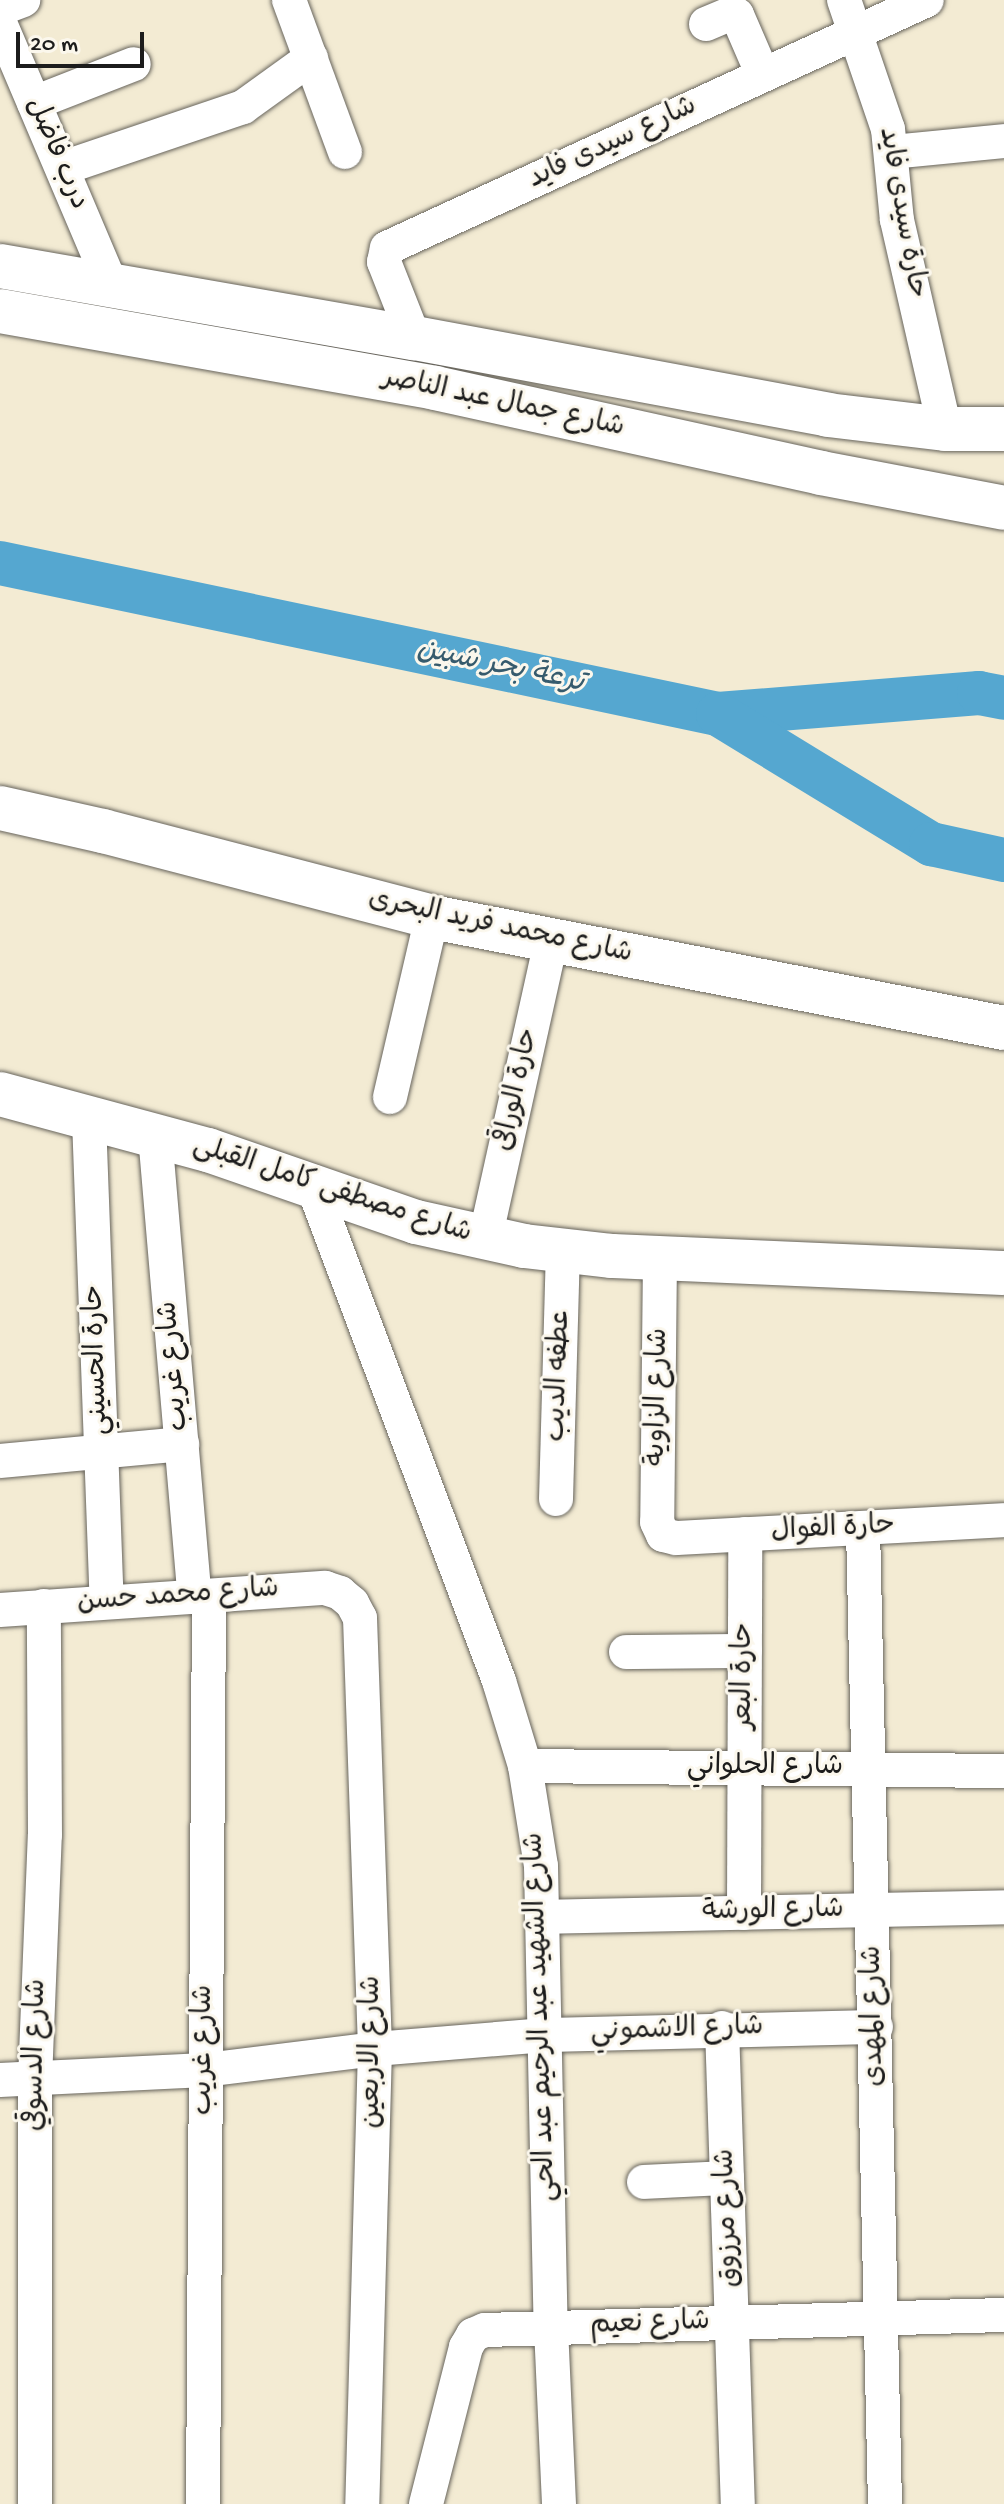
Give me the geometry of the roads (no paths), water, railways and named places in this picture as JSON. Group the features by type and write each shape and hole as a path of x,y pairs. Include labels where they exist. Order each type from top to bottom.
{"main road":[{"name":"شارع جمال عبد الناصر","path":"0,266 414,338 828,415 945,429 1004,429"},
{"name":"شارع جمال عبد الناصر","path":"0,311 435,388 821,473 1004,508"},
{"name":"شارع محمد فريد البحرى","path":"0,808 103,831 432,917 1004,1028"},
{"name":"شارع مصطفى كامل القبلى","path":"0,1094 155,1135 312,1184 416,1222 485,1239 563,1252 1004,1273"}],"street":[{"path":"0,9 23,0"},
{"path":"289,0 345,152"},
{"name":"حارة سيدى فايد","path":"844,0 857,32 892,152 897,220 945,429"},
{"name":"شارع سيدى فايد","path":"414,338 384,262 387,248 927,0"},
{"path":"706,24 730,14 737,15 763,75"},
{"name":"درب فاضل","path":"0,24 111,285"},
{"path":"63,168 243,107 311,58"},
{"path":"34,103 134,64"},
{"path":"892,152 1004,141"},
{"path":"390,1097 432,917"},
{"name":"حارة الوراقى","path":"485,1239 551,941"},
{"name":"حارة الحسيني","path":"89,1119 107,1602"},
{"name":"شارع غريب","path":"155,1135 182,1444 202,1596 205,2070 203,2504"},
{"name":"شارع الشهيد عبد الرحيم عبد الحي","path":"312,1184 499,1681 525,1766 541,1866 551,2328 559,2504"},
{"name":"عطفه الديب","path":"556,1499 563,1252"},
{"name":"شارع الزاوية","path":"660,1257 657,1522 663,1535"},
{"path":"0,1461 182,1444"},
{"name":"حارة الفوال","path":"663,1535 676,1538 1004,1520"},
{"name":"شارع المهدى","path":"863,1528 885,2504"},
{"name":"حارة البعر","path":"744,1913 745,1534"},
{"name":"شارع محمد حسن","path":"0,1610 325,1588 340,1593 352,1603"},
{"name":"شارع الاربعين","path":"352,1603 360,1618 362,1633 375,2049 362,2504"},
{"name":"شارع الدسوقي","path":"35,2504 35,2080 45,1835 44,1606"},
{"path":"626,1652 745,1651"},
{"name":"شارع الحلواني","path":"525,1766 1004,1771"},
{"name":"شارع الورشة","path":"542,1917 1004,1907"},
{"name":"شارع الاشموني","path":"0,2080 205,2070 375,2049 545,2035 722,2028 876,2027"},
{"name":"شارع مرزوق","path":"722,2028 738,2504"},
{"path":"644,2182 727,2178"},
{"name":"شارع نعيم","path":"426,2504 469,2341 485,2330 1004,2315"}],"waterway":[{"name":"ترعة بحر شبين","path":"0,563 718,714 979,693 1004,698"},
{"path":"718,714 931,844 1004,860"}]}
